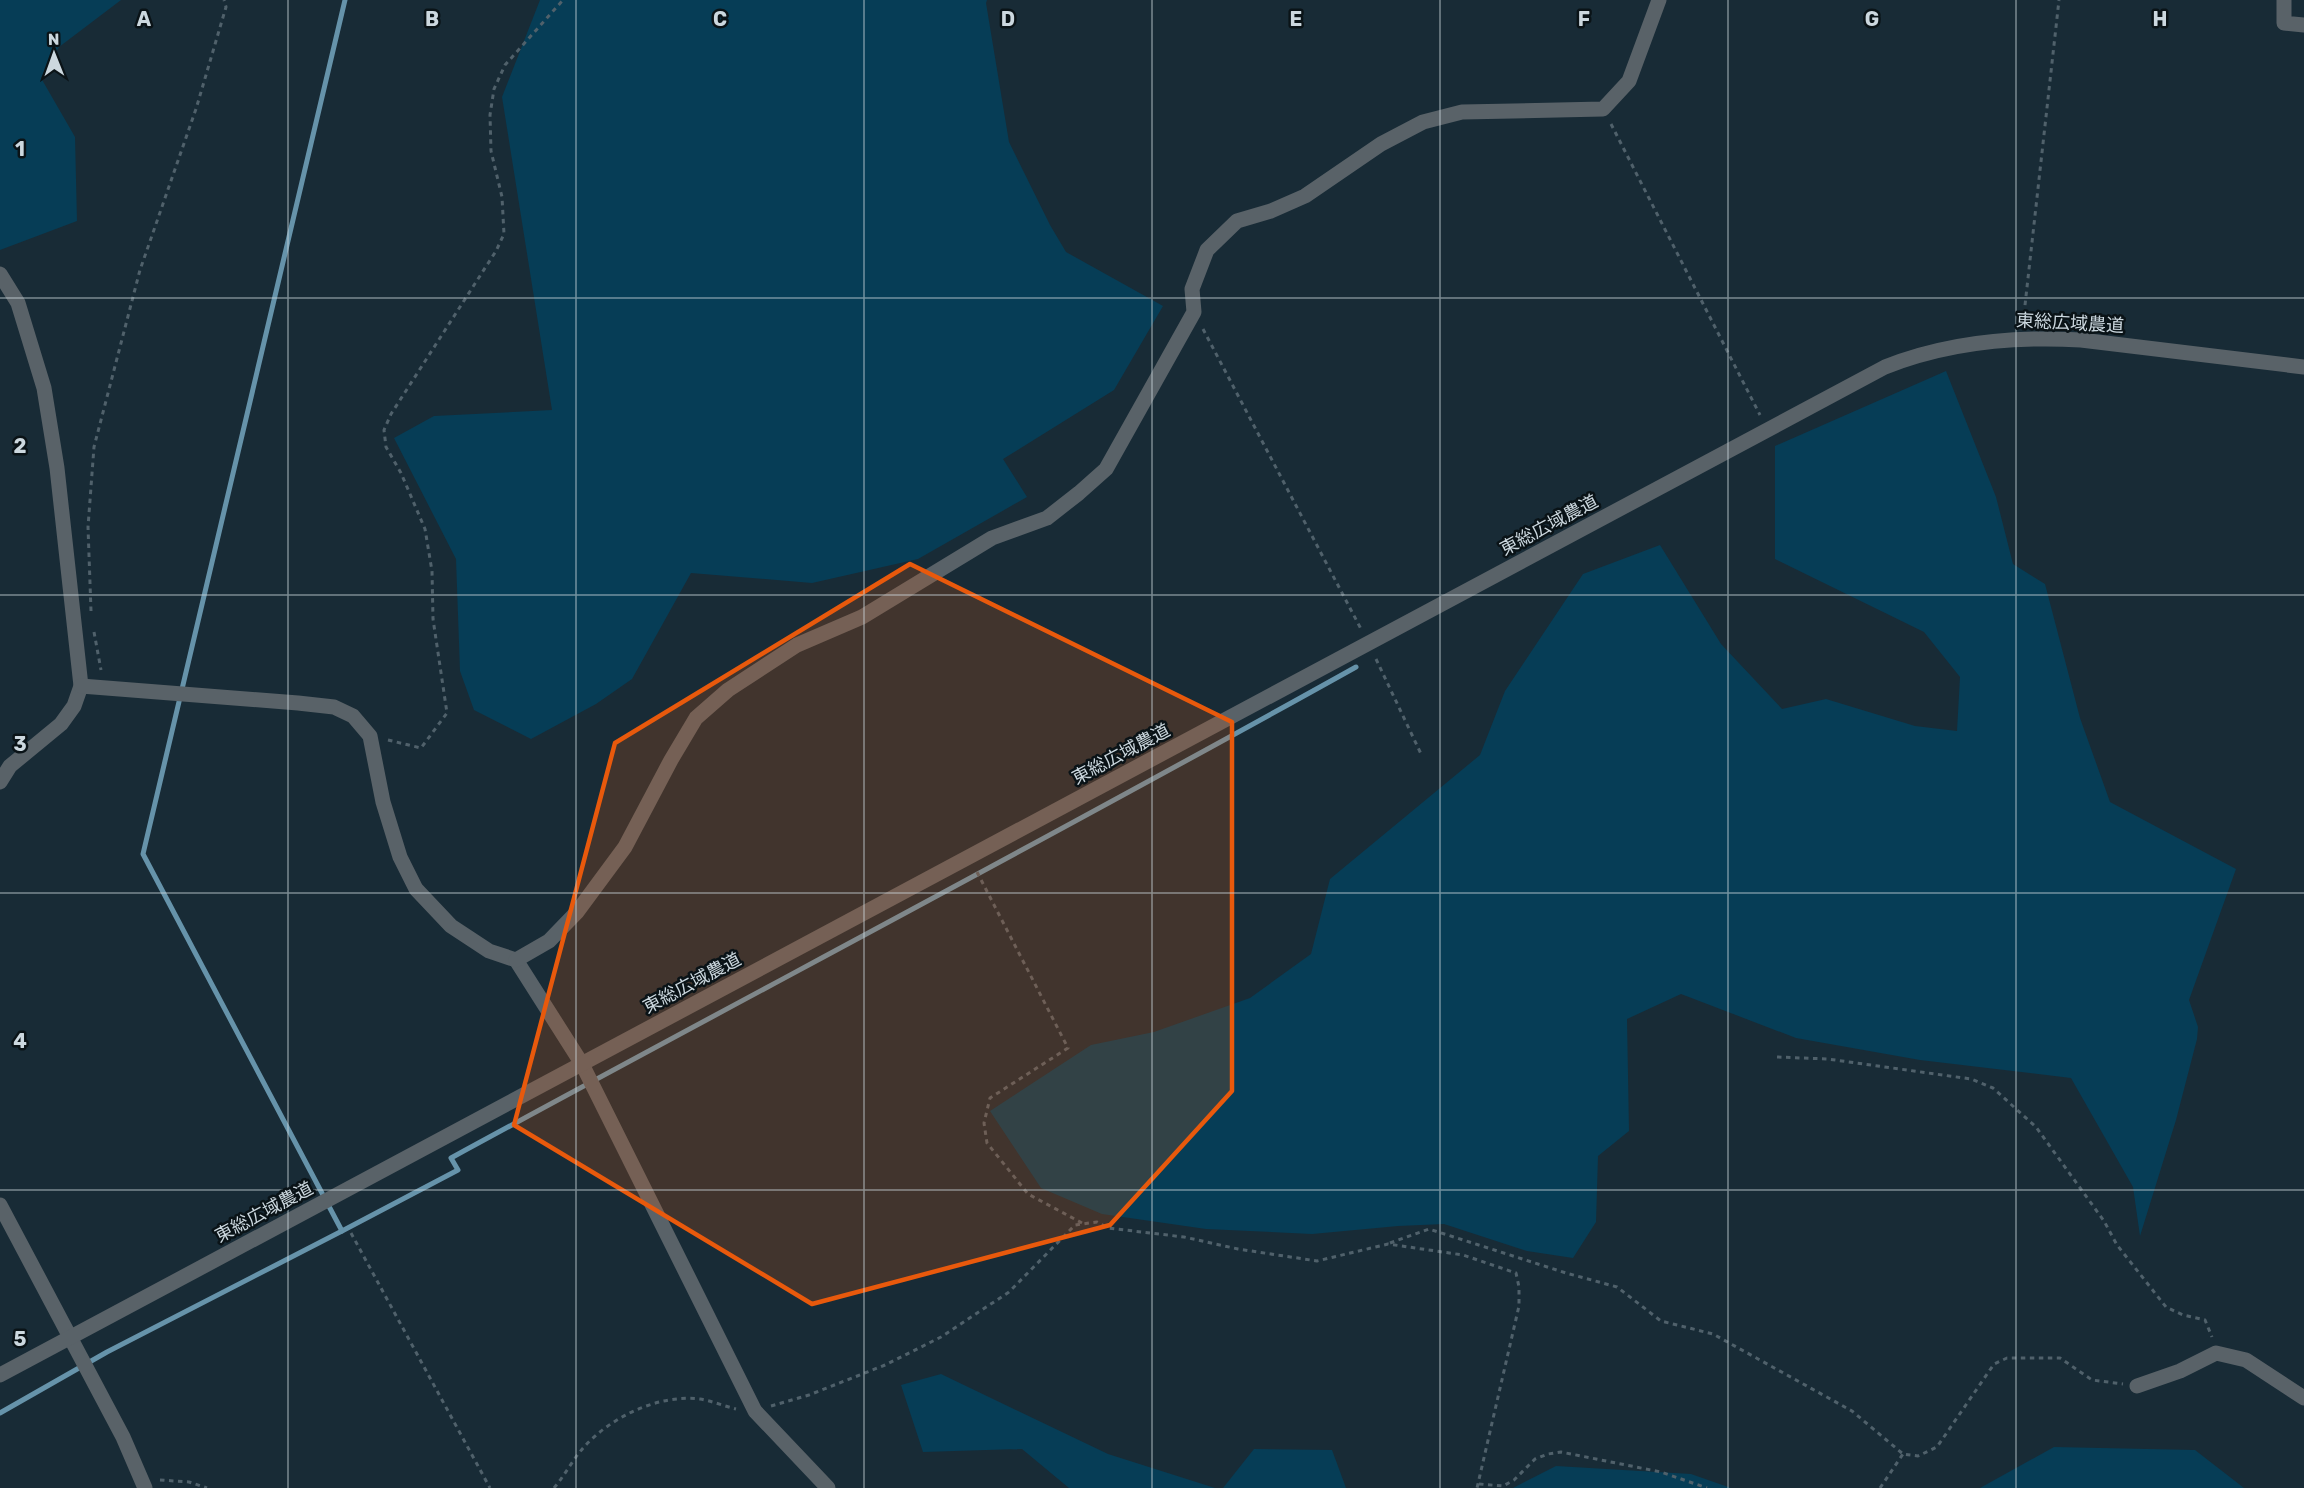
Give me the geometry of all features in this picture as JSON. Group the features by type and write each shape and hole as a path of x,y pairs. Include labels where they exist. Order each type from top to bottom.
{"street":[{"path":"516,960 549,941 577,912 625,847 696,718 728,690 797,645 862,617 992,538 1047,518 1106,469 1194,312 1192,289 1207,250 1237,221 1270,211 1305,196 1381,144 1423,122 1461,112 1603,109 1629,81 1659,0"},
{"path":"2284,0 2284,23 2304,25"},
{"path":"0,274 18,303 44,388 57,468 81,686 74,706 61,724 10,766 0,782"},
{"name":"東総広域農道","path":"0,1374 1885,367 1952,346 2021,338 2080,340 2304,367"},
{"path":"81,686 334,707 353,716 370,736 383,802 400,856 416,889 451,926 489,951 516,960 582,1064 755,1411 828,1488"},
{"path":"0,1205 118,1428 144,1485"},
{"path":"2136,1386 2180,1371 2216,1353 2246,1360 2304,1398"}],"path":[{"path":"104,687 92,622 88,526 94,447 140,270 196,110 226,7 224,0"},
{"path":"370,736 421,748 447,714 433,619 432,571 425,529 386,447 384,430 391,414 496,251 504,234 502,197 491,151 490,115 494,89 505,65 563,0"},
{"path":"2021,338 2059,0"},
{"path":"1603,109 1768,430"},
{"path":"1194,312 1370,644 1422,756"},
{"path":"981,880 1068,1048 990,1098 984,1123 987,1143 1028,1194 1084,1224"},
{"path":"1777,1057 1828,1059 1971,1079 1993,1088 2036,1127 2152,1292 2166,1307 2183,1315 2205,1320 2216,1353"},
{"path":"554,1488 584,1448 611,1422 645,1407 671,1400 700,1399 735,1409 755,1411 809,1395 874,1370 941,1337 1009,1292 1075,1225 1096,1222 1107,1228 1184,1237 1238,1249 1317,1261 1388,1244 1429,1229 1566,1274 1617,1287 1661,1321 1713,1334 1852,1411 1903,1454 1918,1456 1936,1448 1994,1364 2007,1358 2060,1358 2092,1380 2136,1386"},
{"path":"351,1233 490,1488"},
{"path":"1388,1244 1463,1255 1516,1273 1520,1287 1519,1306 1478,1486 1503,1486 1514,1480 1535,1459 1561,1452 1661,1472 1707,1488"},
{"path":"1880,1488 1903,1454"},
{"path":"144,1485 168,1479 207,1488"}],"highlighted area":[{"path":"910,564 1232,722 1232,1091 1110,1225 812,1304 514,1125 615,743"}],"shaded area":[{"path":"0,0 121,0 59,47 41,78 75,137 77,221 0,250"},
{"path":"540,0 987,0 1009,142 1050,225 1066,252 1163,306 1114,390 1003,459 1027,497 918,559 812,583 691,573 632,679 596,704 531,739 474,710 460,671 456,559 394,438 434,416 552,410 502,97"},
{"path":"1946,371 1996,497 2013,564 2045,584 2080,718 2110,802 2236,869 2189,1000 2198,1027 2197,1039 2176,1120 2140,1236 2133,1187 2071,1078 1920,1060 1796,1038 1681,994 1627,1019 1629,1131 1598,1156 1596,1222 1573,1258 1527,1251 1444,1224 1312,1234 1206,1229 1102,1214 1041,1188 990,1111 1091,1045 1154,1032 1250,998 1311,954 1330,879 1480,755 1505,691 1583,574 1660,545 1721,644 1782,709 1826,699 1915,726 1957,731 1960,677 1924,632 1775,559 1775,446"},
{"path":"941,1374 1108,1454 1215,1488 1069,1488 1022,1449 923,1452 901,1385"},
{"path":"2054,1447 2195,1450 2244,1488 1980,1488"},
{"path":"1254,1449 1332,1450 1346,1488 1223,1488"},
{"path":"1556,1466 1691,1474 1731,1488 1513,1488"}],"waterway":[{"path":"0,1413 107,1352 342,1231 143,854 345,0"},
{"path":"342,1231 458,1170 451,1158 1356,667"}]}
